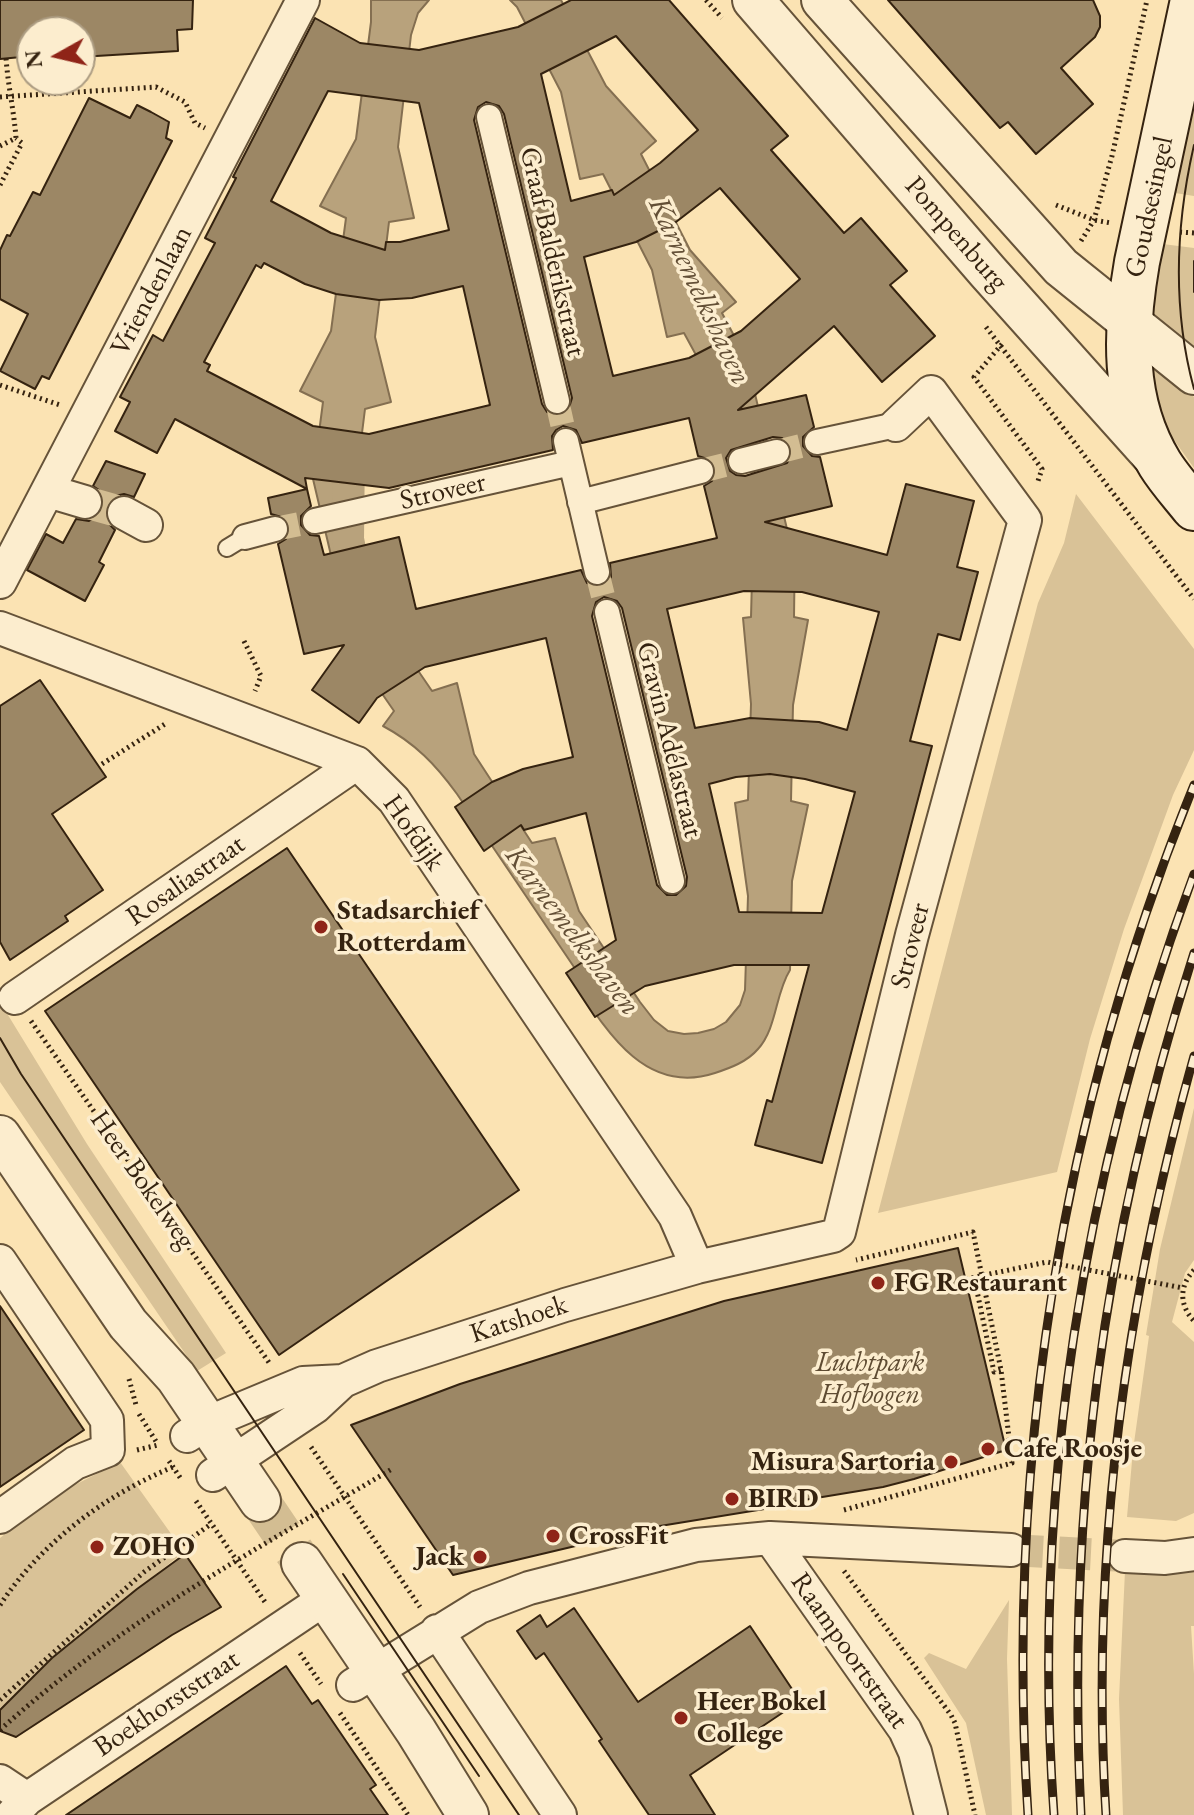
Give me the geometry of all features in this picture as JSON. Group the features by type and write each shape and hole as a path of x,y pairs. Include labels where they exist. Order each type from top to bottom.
{"main road":[{"name":"Goudsesingel","path":"1128,321 1137,262 1193,0"},
{"name":"Pompenburg","path":"1128,321 1129,362 1136,408 1161,466 1194,508"}],"street":[{"name":"Vriendenlaan","path":"5,563 88,416 303,0"},
{"name":"Pompenburg","path":"753,0 1161,466"},
{"name":"Pompenburg","path":"822,0 1061,267 1194,374"},
{"name":"Graaf Balderikstraat","path":"489,117 557,401"},
{"path":"817,442 896,425 931,392 1025,520"},
{"name":"Stroveer","path":"315,521 569,452 580,502"},
{"path":"741,461 777,452"},
{"path":"597,572 580,502 701,471"},
{"path":"48,491 85,502"},
{"name":"Stroveer","path":"839,1232 912,935 1025,520"},
{"path":"236,542 275,529"},
{"name":"Gravin Adélastraat","path":"607,612 672,881"},
{"name":"Hofdijk","path":"0,628 357,763 394,800 675,1216 697,1267"},
{"name":"Rosaliastraat","path":"15,998 357,763"},
{"path":"0,1136 128,1324 176,1377 181,1443 223,1469 237,1513"},
{"path":"697,1267 833,1236 839,1232"},
{"path":"0,1261 107,1420 108,1450 75,1463 0,1517"},
{"name":"Katshoek","path":"223,1469 315,1407 343,1381 377,1366 565,1305 697,1267"},
{"name":"Katshoek","path":"181,1443 303,1383 343,1381"},
{"name":"Raampoortstraat","path":"770,1538 905,1730 915,1752 931,1815"},
{"name":"Raampoortstraat","path":"347,1688 479,1607 529,1588 696,1545 770,1538 1011,1550"},
{"path":"1125,1556 1165,1558 1194,1554"},
{"path":"291,1569 304,1612 347,1688 394,1746 459,1815"},
{"name":"Boekhorststraat","path":"19,1807 304,1612"},
{"path":"437,1631 560,1815"},
{"path":"347,1688 416,1731 468,1815"},
{"path":"0,1781 19,1807"}],"path":[{"name":"Goudsesingel","path":"1094,220 1112,156 1147,0"},
{"path":"0,185 22,143 16,138 6,58"},
{"path":"0,97 156,87 185,102 195,123 230,142"},
{"path":"0,146 16,138"},
{"path":"1025,520 1042,469 974,377 1001,345 1194,599"},
{"path":"0,385 88,416"},
{"path":"244,641 261,676 257,688"},
{"path":"102,764 195,702"},
{"name":"Heer Bokelweg","path":"15,998 288,1390"},
{"path":"839,1232 855,1260 973,1232 1001,1370 1012,1463 844,1510"},
{"path":"966,1279 1047,1262 1183,1288"},
{"path":"1194,1270 1186,1278 1183,1288 1185,1309 1194,1321"},
{"path":"974,1277 994,1372 1001,1370"},
{"path":"294,1422 437,1631"},
{"path":"0,1605 10,1590 72,1525 134,1483 181,1443 237,1513 304,1612 347,1688 408,1815"},
{"path":"0,1730 42,1694 142,1619 392,1469"},
{"path":"0,1700 144,1572 237,1513"},
{"path":"821,1540 951,1715 975,1815"}],"shaded area":[{"path":"1194,80 1194,196 1169,192"},
{"path":"1155,243 1194,248 1194,354 1142,310"},
{"path":"1155,362 1194,397 1194,468 1164,426 1150,365"},
{"path":"1076,494 1194,649 1194,750 1173,795 1124,929 1090,1039 1057,1172 878,1213 1038,603 1064,543"},
{"path":"0,1002 87,1144 226,1353 197,1371 0,1082"},
{"path":"1194,1108 1194,1260 1185,1273 1172,1322 1194,1342 1194,1513 1176,1521 1127,1517 1149,1336 1146,1335 1160,1249"},
{"path":"120,1462 184,1552 122,1601 0,1708 0,1538 51,1497"},
{"path":"1194,1570 1194,1626 1191,1626 1194,1815 1123,1815 1119,1699 1125,1571 1175,1574"},
{"path":"1009,1600 1007,1659 1012,1815 986,1815 966,1723 924,1658 929,1653 966,1669"}],"water":[{"path":"371,0 429,0 418,13 411,35 398,147 414,218 389,222 375,337 391,402 365,409 356,481 353,487 338,492 370,629 389,628 432,691 457,683 474,754 532,843 555,838 579,911 640,1002 654,1020 668,1031 684,1034 714,1029 726,1022 740,1005 745,990 748,896 735,803 748,800 751,704 743,618 751,617 753,540 766,530 736,404 720,399 684,333 667,337 652,270 603,174 580,179 561,92 517,7 510,0 561,0 606,86 656,141 641,154 690,250 736,302 722,313 758,381 755,394 787,529 795,540 794,617 808,620 793,705 791,801 808,805 792,881 790,970 773,1021 754,1054 715,1073 689,1078 666,1075 646,1066 611,1034 570,975 576,970 457,794 424,756 383,726 394,711 354,653 313,479 323,402 300,391 331,331 346,218 320,206 356,139"}],"building":[{"path":"0,0 193,0 192,29 177,30 178,51 96,56 96,16 16,16 16,58 0,59"},
{"path":"571,0 669,0 788,136 771,150 844,233 861,218 907,271 890,285 935,336 882,382 834,326 738,410 806,395 814,427 803,437 803,446 812,456 820,457 832,506 765,522 887,555 906,484 974,501 957,567 978,572 960,640 938,634 910,741 932,746 822,1163 755,1145 767,1100 772,1102 809,965 734,965 645,986 595,1017 566,973 616,940 586,813 524,830 521,825 484,851 455,807 492,782 523,769 573,757 546,638 425,667 377,698 359,723 312,690 344,645 304,654 278,544 286,539 290,526 285,518 271,514 268,498 307,489 175,419 157,453 115,431 130,402 120,397 153,335 163,341 215,243 205,238 315,18 360,43 419,50 518,27","holes":["616,36 698,130 660,163 614,195 612,190 571,201 541,74","328,91 419,103 449,230 400,242 386,242 385,250 331,233 271,201","486,102 499,106 504,114 572,398 568,411 560,416 547,412 542,404 474,120 478,107","720,188 800,279 741,331 689,358 613,376 584,257 636,242 676,222","264,263 305,284 336,294 379,300 412,298 463,286 490,405 369,434 313,426 207,371 210,365 204,362 256,265 261,268","689,418 698,456 711,460 716,468 712,481 704,486 717,538 610,563 611,577 600,587 587,583 581,570 416,609 399,537 324,555 319,536 310,535 301,525 301,516 311,506 305,478 389,488 553,450 552,436 563,426 576,430 582,443","773,437 782,438 791,448 792,455 787,463 745,476 730,471 726,458 731,450","744,591 802,592 879,612 847,730 819,722 750,718 695,728 667,609","604,597 617,601 622,608 687,877 686,886 676,895 667,895 657,885 592,616 596,602","770,774 855,792 822,913 739,912 709,784 736,777"]},
{"path":"888,0 1093,0 1100,16 1100,27 1095,37 1061,68 1093,104 1036,154 1008,122 1000,128"},
{"path":"89,98 130,118 137,105 151,112 169,122 166,138 172,141 49,379 42,376 35,389 0,371 28,314 0,299 0,250 33,192 40,195"},
{"path":"106,461 145,474 134,497 124,494 115,496 107,505 107,522 115,530 99,562 104,565 85,601 27,570 46,534 63,543 76,519 89,521 99,515 104,498 93,486"},
{"path":"40,680 106,777 52,814 103,890 65,916 68,921 10,960 0,942 0,706"},
{"path":"287,848 519,1190 279,1355 45,1011"},
{"name":"Luchtpark Hofbogen","path":"958,1248 1006,1450 914,1479 792,1502 795,1504 660,1526 453,1575 351,1425 460,1384 724,1301"},
{"path":"0,1306 84,1430 0,1487"},
{"path":"185,1554 221,1607 172,1635 16,1737 0,1731 0,1710 52,1658"},
{"path":"574,1608 638,1702 750,1626 800,1701 690,1775 715,1815 649,1815 544,1653 536,1659 517,1631 540,1615 547,1627"},
{"path":"286,1666 312,1704 318,1700 376,1785 370,1789 388,1815 66,1815"}],"waterway":[{"name":"Karnemelkshaven","path":"349,446 348,539 355,575"}],"tunnel":[{"path":"557,401 566,441"},
{"path":"777,452 817,442"},
{"path":"701,471 741,461"},
{"path":"85,502 124,513"},
{"path":"275,529 315,521"},
{"path":"597,572 607,612"},
{"path":"260,1501 302,1563"},
{"path":"1011,1550 1125,1556"}],"tram line":[{"path":"1194,145 1183,207 1179,268 1182,328 1194,389"},
{"path":"1194,261 1194,292"},
{"path":"0,1038 21,1074 519,1815"},
{"path":"343,1574 479,1776"}],"railway":[{"path":"1028,1815 1023,1683 1026,1552 1035,1421 1052,1291 1077,1162 1109,1034 1148,908 1194,785"},
{"path":"1054,1815 1049,1695 1051,1576 1059,1456 1074,1337 1095,1218 1122,1102 1155,987 1194,874"},
{"path":"1081,1815 1079,1594 1097,1379 1135,1166 1194,953"},
{"path":"1106,1815 1102,1719 1103,1623 1118,1432 1149,1242 1194,1056"}],"place":[{"name":"Stadsarchief Rotterdam","path":"321,927"},
{"name":"FG Restaurant","path":"878,1283"},
{"name":"Cafe Roosje","path":"988,1449"},
{"name":"Misura Sartoria","path":"951,1462"},
{"name":"BIRD","path":"732,1499"},
{"name":"CrossFit","path":"553,1536"},
{"name":"ZOHO","path":"97,1547"},
{"name":"Jack","path":"480,1557"},
{"name":"Heer Bokel College","path":"681,1718"}]}
